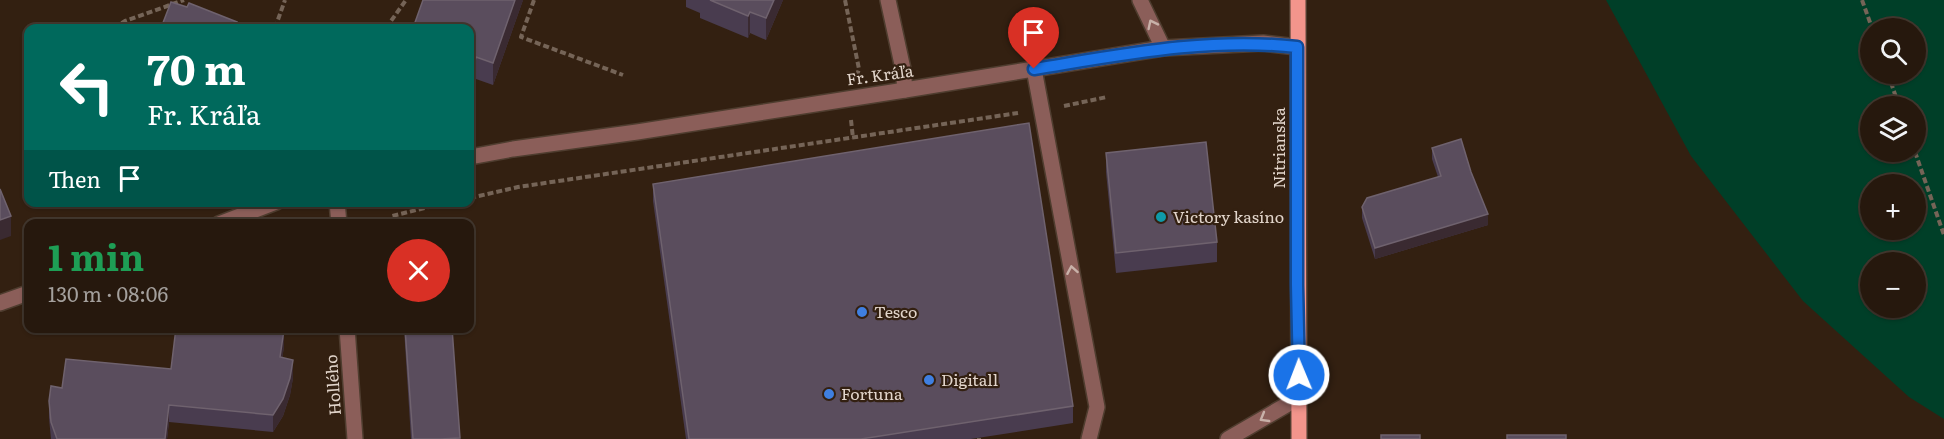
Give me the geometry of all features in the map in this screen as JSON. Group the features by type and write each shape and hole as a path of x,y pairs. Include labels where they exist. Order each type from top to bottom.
{"main road":[{"name":"Nitrianska","path":"1298,0 1299,439"}],"street":[{"path":"888,0 906,90"},
{"path":"1140,0 1163,48"},
{"name":"Fr. Kráľa","path":"474,156 1163,48 1263,43 1297,47"},
{"path":"1034,69 1097,407 1089,439"},
{"path":"232,219 263,207"},
{"path":"0,303 24,294"},
{"name":"Hollého","path":"347,333 356,439"},
{"path":"1228,439 1300,397"}],"path":[{"path":"120,24 184,0"},
{"path":"276,24 285,0"},
{"path":"389,24 406,0"},
{"path":"534,0 520,38 623,75"},
{"path":"845,0 859,69 849,98 853,138"},
{"path":"1862,0 1868,18"},
{"path":"474,197 518,187 1042,111 1107,97"},
{"path":"1918,162 1944,235"},
{"path":"391,219 392,216 429,207"}],"green space":[{"path":"1606,0 1944,0 1944,419 1909,397 1803,301 1691,156"}],"building":[{"path":"423,0 515,0 493,63 476,57 474,61 474,24 414,24"},
{"path":"710,0 774,0 766,18 750,12 748,16"},
{"path":"171,2 187,7 189,3 237,22 236,24 163,24"},
{"name":"Tesco","path":"1029,123 1073,406 861,439 689,439 653,184"},
{"path":"1461,139 1488,214 1375,248 1362,207 1367,198 1441,176 1432,148"},
{"name":"Victory kasíno","path":"1206,142 1217,242 1116,253 1106,153"},
{"path":"0,189 11,216 0,220"},
{"path":"175,333 284,333 280,357 293,360 283,399 273,415 169,405 165,439 57,439 51,422 49,401 51,386 62,388 66,359 171,369"},
{"path":"405,333 452,333 460,438 413,439"},
{"path":"1381,435 1420,435 1420,439 1381,439"},
{"path":"1507,435 1566,435 1566,439 1507,439"}],"place":[{"name":"Victory kasíno","path":"1161,217"},
{"name":"Tesco","path":"862,312"},
{"name":"Digitall","path":"929,380"},
{"name":"Fortuna","path":"829,394"}],"route":[{"path":"1034,69 1163,48 1263,43 1297,47 1299,375"}]}
